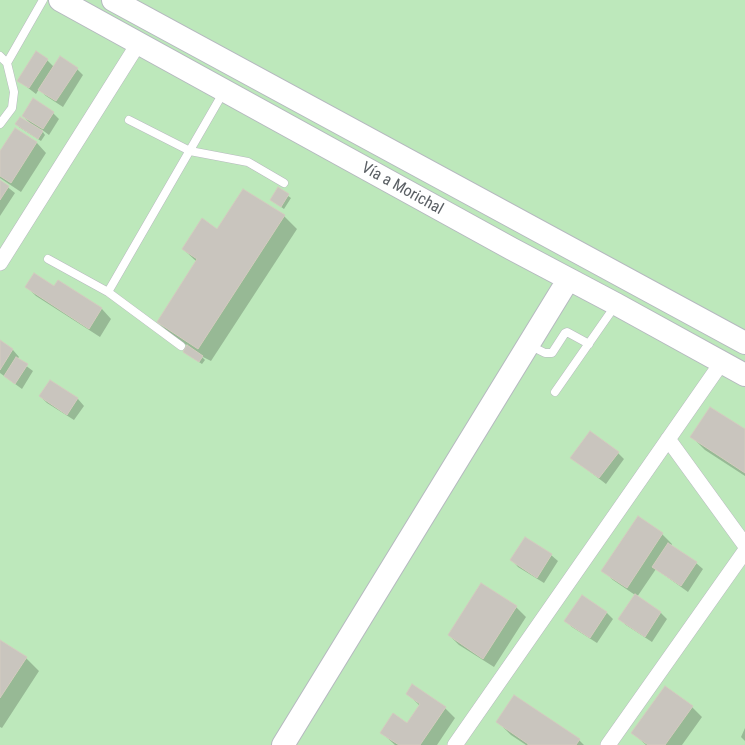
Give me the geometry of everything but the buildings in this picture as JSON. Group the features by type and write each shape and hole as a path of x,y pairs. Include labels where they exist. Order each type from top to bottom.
{"street":[{"name":"Vía a Morichal","path":"60,0 224,91 563,288 616,304 745,374"},
{"name":"Vía a Morichal","path":"113,0 745,344"},
{"path":"0,263 138,44"},
{"path":"283,745 563,288"},
{"path":"458,744 722,362"},
{"path":"668,439 745,545"},
{"path":"608,745 745,551"}],"lane":[{"path":"7,63 44,0"},
{"path":"0,56 7,63 14,92 12,108 0,124"},
{"path":"108,292 224,91"},
{"path":"129,120 190,151 248,162 284,183"},
{"path":"48,259 108,292 181,346"},
{"path":"555,392 616,304"},
{"path":"529,344 545,353 552,353 567,332 588,344"}],"green space":[{"path":"0,0 745,0 745,745 0,745"}]}
